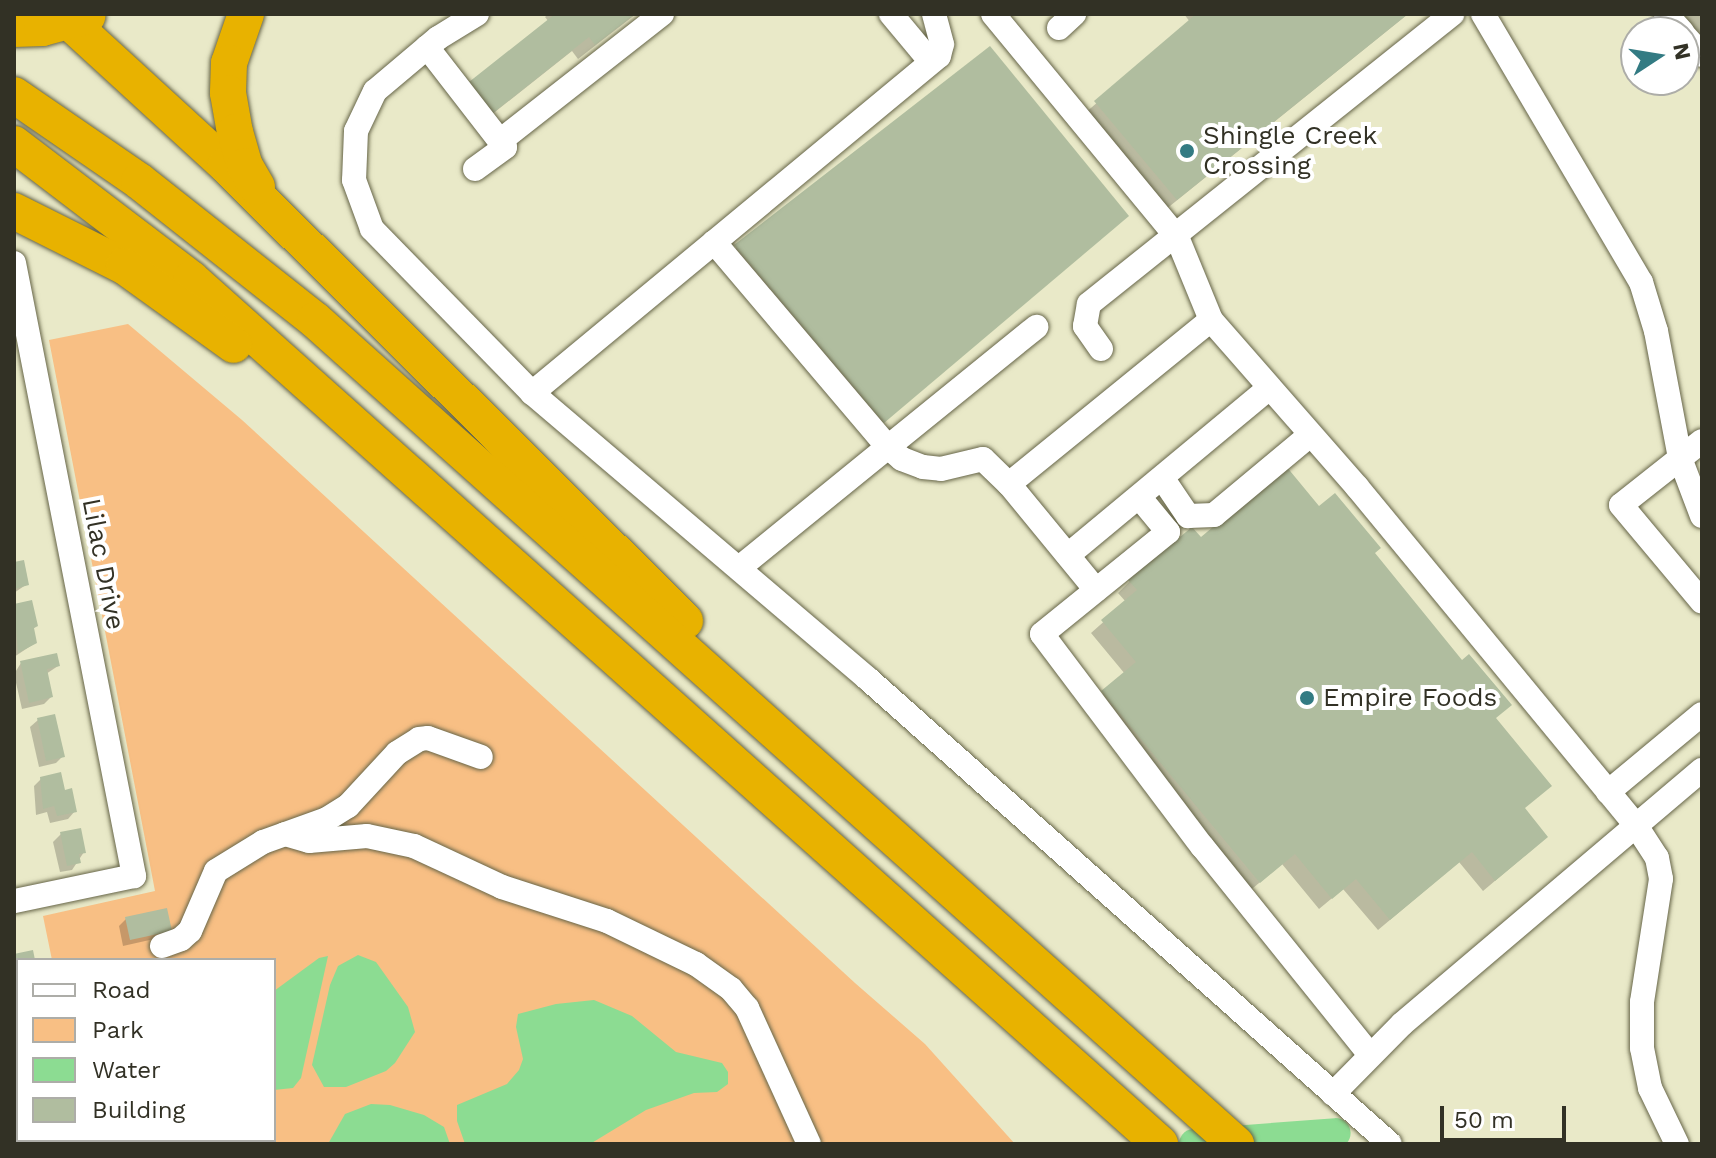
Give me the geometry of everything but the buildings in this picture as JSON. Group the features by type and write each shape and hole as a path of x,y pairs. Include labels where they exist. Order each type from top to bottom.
{"highway":[{"path":"246,14 229,63 229,105 245,166 273,211"},
{"path":"14,29 42,28 75,16 800,732 974,911"},
{"path":"14,95 182,213 315,320 1236,1144"},
{"path":"14,144 191,279 1160,1144"},
{"path":"14,211 87,245 155,286 421,485"}],"street":[{"path":"477,14 427,47 375,91 356,131 354,180 372,229 532,393 705,544 739,568 1390,1144"},
{"path":"500,141 662,14"},
{"path":"891,14 931,62"},
{"path":"532,393 939,56 942,44 934,14"},
{"path":"993,14 1177,237 1211,320 1268,389 1357,487 1635,824 1657,858 1661,879 1642,1002 1642,1048 1650,1088 1677,1144"},
{"path":"1101,349 1085,326 1089,304 1177,237 1452,14"},
{"path":"1483,14 1641,282 1656,331 1680,458 1702,516"},
{"path":"427,47 505,147 475,169"},
{"path":"714,242 888,447 902,459 923,467 941,469 983,459 1009,484 1096,590"},
{"name":"Lilac Drive","path":"14,263 134,876 14,901"},
{"path":"1009,484 1211,320"},
{"path":"739,568 1036,327"},
{"path":"1068,555 1268,389"},
{"path":"1163,479 1188,516 1214,515 1310,435"},
{"path":"1702,441 1621,505 1702,602"},
{"path":"1140,498 1168,532 1042,634 1202,846 1369,1054"},
{"path":"1608,792 1702,714"},
{"path":"162,946 181,939 190,931 216,871 263,842 327,819 348,806 397,753 419,739 428,738 481,757"},
{"path":"1333,1094 1369,1054 1702,770"},
{"path":"285,834 309,841 367,836 414,846 502,887 607,921 696,964 731,989 747,1008 809,1144"}],"green space":[{"path":"128,324 242,420 925,1044 1015,1144 14,1144 16,1046 16,1142 276,1142 276,958 52,958 43,916 155,891 49,340"}],"water":[{"path":"358,955 376,962 408,1007 415,1032 395,1063 386,1071 346,1087 324,1087 312,1065 330,985 338,966"},
{"path":"328,956 301,1078 293,1088 276,1090 276,990 319,958"},
{"path":"594,1000 632,1016 676,1052 722,1063 728,1072 728,1084 717,1092 694,1093 646,1110 590,1144 465,1144 457,1121 457,1105 507,1084 519,1070 523,1059 516,1027 518,1014 556,1004"},
{"path":"371,1104 390,1105 424,1115 444,1127 450,1144 328,1144 345,1114"}],"waterway":[{"path":"1194,1144 1336,1133"}],"place":[{"name":"Shingle Creek Crossing","path":"1187,151"},
{"name":"Empire Foods","path":"1307,698"}]}
